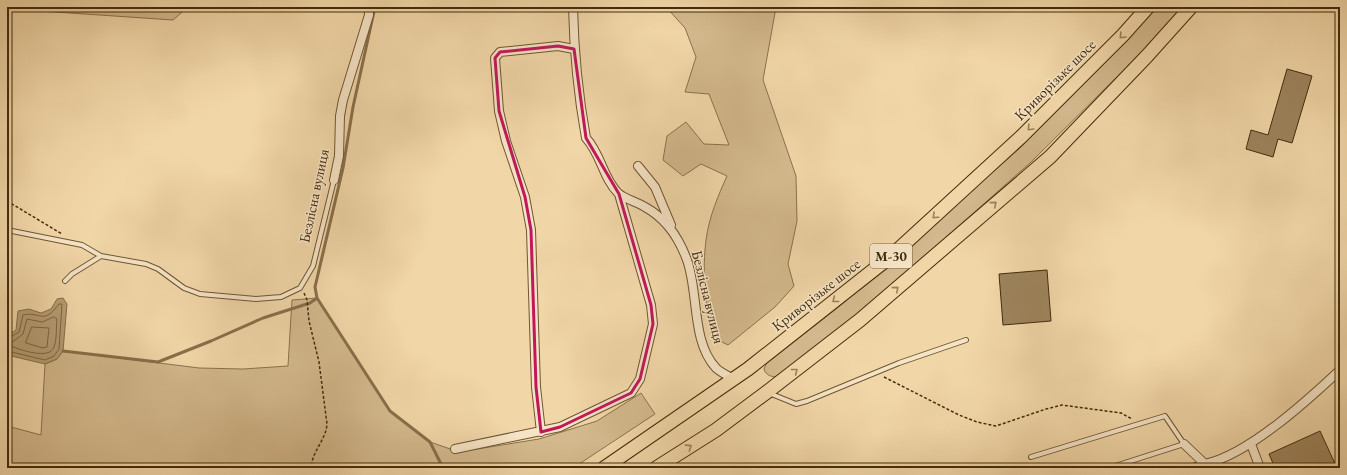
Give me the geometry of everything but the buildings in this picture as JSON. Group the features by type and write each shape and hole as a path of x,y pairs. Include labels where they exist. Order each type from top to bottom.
{"highway":[{"name":"Криворізьке шосе","path":"604,468 734,379 890,257 1022,136 1123,35 1148,7"},
{"name":"М-30","path":"656,468 716,430 860,320 1050,157 1147,56 1191,7"}],"street":[{"name":"Безлісна вулиця","path":"334,180 339,156 340,116 343,100 369,15 369,7"},
{"name":"Безлісна вулиця","path":"573,7 574,49 578,89 586,138 591,144 612,186 619,194 646,207 663,219 674,233 687,261 694,285 697,321 703,345 716,368 734,379"},
{"path":"541,432 536,387 531,230 525,197 506,141 499,111 495,58 500,52 558,46 574,49"},
{"path":"638,166 655,187 674,233"},
{"name":"Безлісна вулиця","path":"455,449 560,427 631,393 640,379 653,324 651,305 619,194"},
{"path":"1193,468 1218,461 1251,444 1340,370"},
{"path":"1184,444 1205,464"},
{"path":"1251,444 1260,468"}],"lane":[{"name":"Безлісна вулиця","path":"300,288 313,266 334,180"},
{"path":"7,230 82,245 101,256 146,264 158,269 184,288 200,294 256,299 281,297 300,288"},
{"path":"65,281 72,274 101,256"},
{"path":"767,392 796,404 807,401 899,362 966,340"},
{"path":"1031,457 1165,416 1184,444 1110,468"}],"path":[{"path":"7,201 62,234"},
{"path":"300,288 307,300 309,321 321,374 327,424 327,432 317,448 311,462 311,468"},
{"path":"866,376 881,376 959,415 977,422 996,426 1062,405 1121,413 1139,424"}],"highlighted area":[{"path":"558,46 574,49 586,138 619,194 651,305 653,324 640,379 631,393 560,427 541,432 536,387 531,230 525,197 499,111 495,58 500,52"}],"shaded area":[{"path":"24,7 188,7 173,20 26,10"},
{"path":"666,7 776,7 763,80 796,176 797,221 788,264 794,286 775,307 728,345 712,337 706,301 704,276 706,240 709,223 727,176 701,164 683,176 663,160 667,136 686,122 704,144 729,145 709,94 685,92 696,57 685,28"},
{"path":"1156,7 1182,7 1138,56 1031,162 854,319 779,377 768,375 766,373 764,369 766,364 841,305 1019,149"},
{"path":"317,298 390,411 430,442 459,452 539,439 597,421 641,393 655,414 573,468 7,468 7,426 41,435 45,364 57,359 63,351 199,368 243,369 288,366 292,300"}],"water":[{"path":"63,298 67,304 63,351 57,359 45,364 7,355 7,336 16,330 18,311 29,309 41,313 51,309 57,299"}],"waterway":[{"path":"317,298 315,287 343,168 353,107 375,7"},
{"path":"63,351 158,362 263,318 310,303 317,298 390,411 430,442 443,468"}]}
